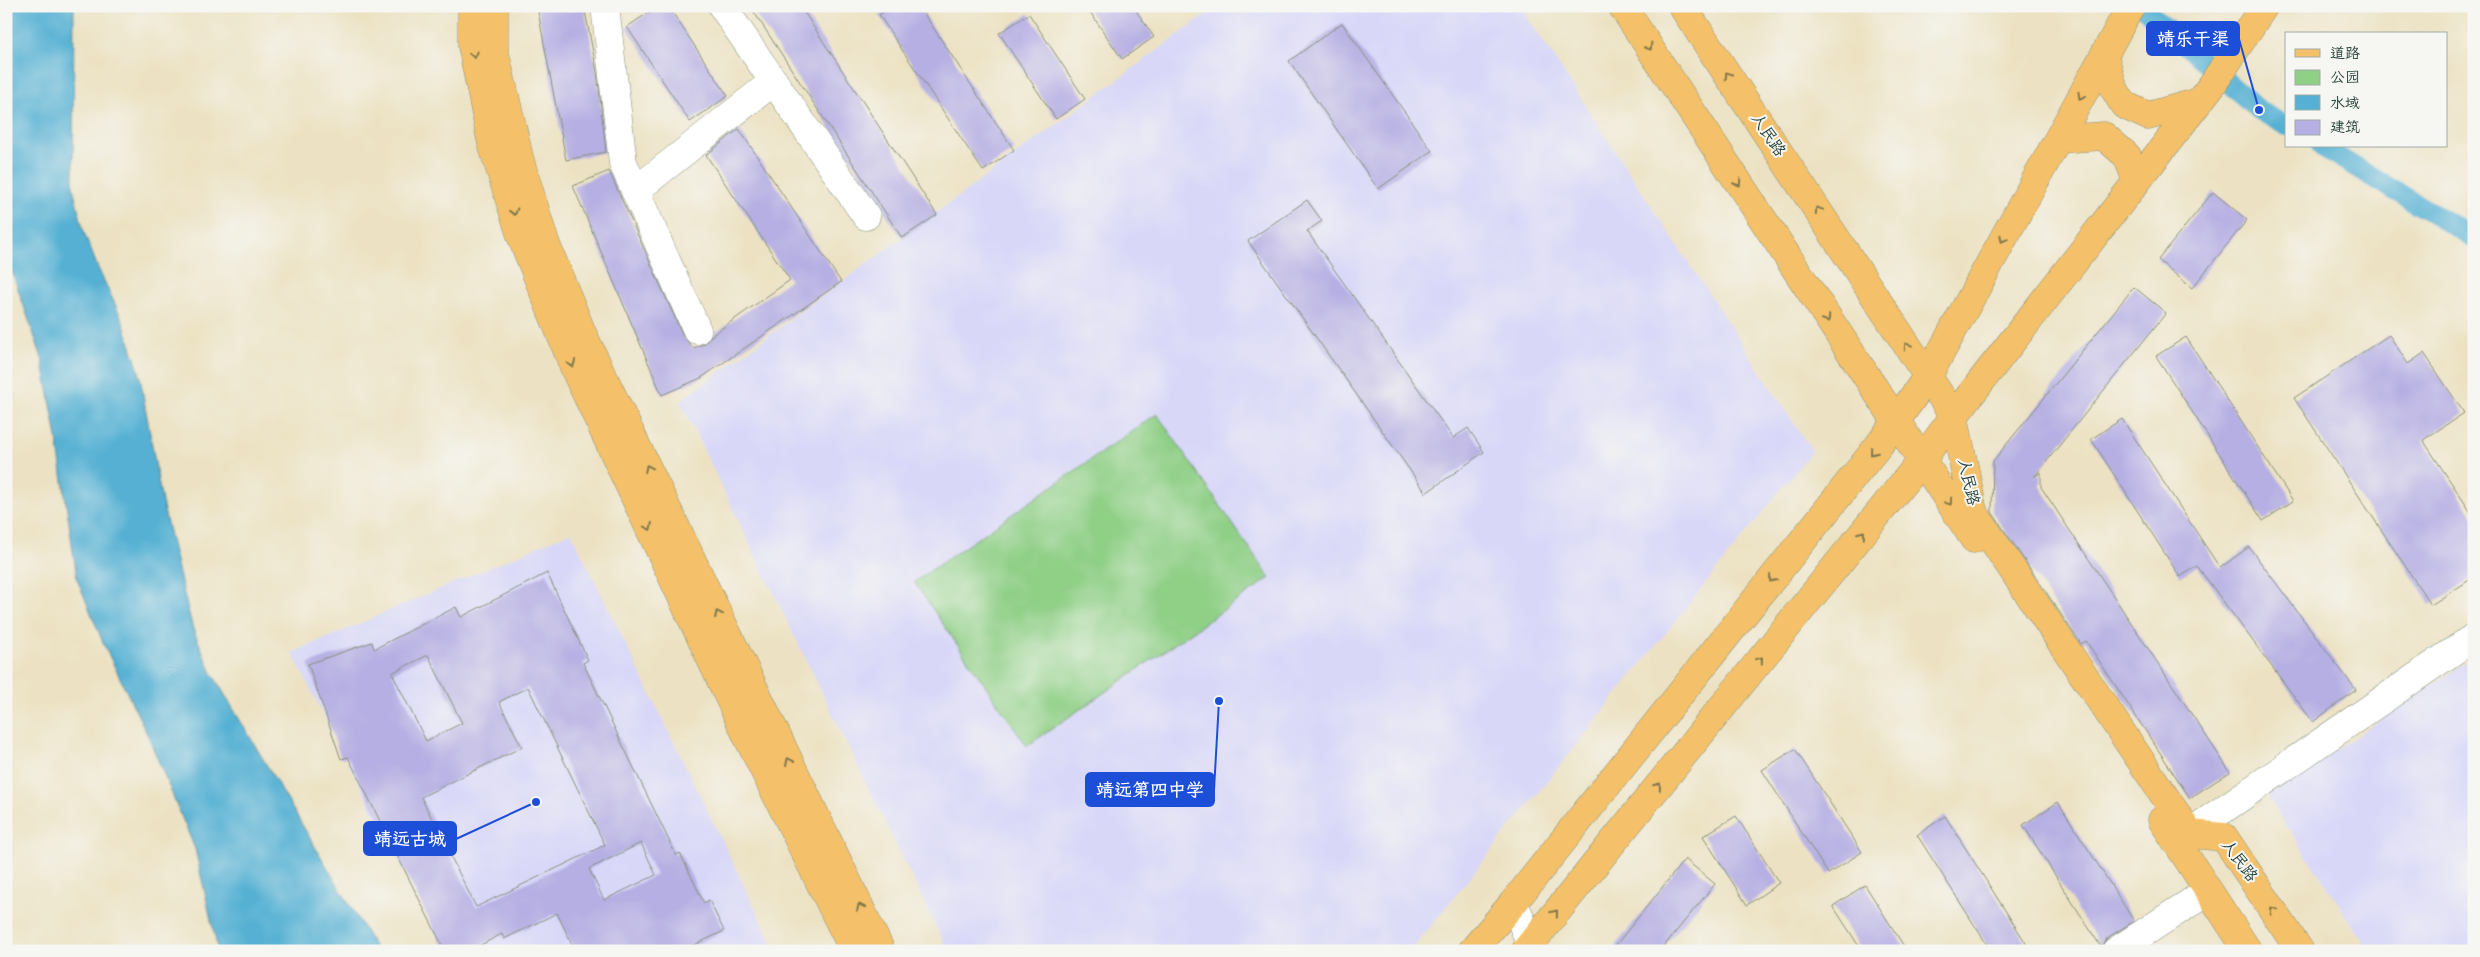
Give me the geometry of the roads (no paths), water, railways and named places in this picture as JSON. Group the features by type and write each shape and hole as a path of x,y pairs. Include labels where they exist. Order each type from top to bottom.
{"main road":[{"path":"472,6 472,46 492,144 521,236 576,372 748,738 854,951"},
{"path":"494,6 494,49 520,161 545,242 583,335 881,951"},
{"name":"人民路","path":"1622,6 1921,461 2183,838"},
{"name":"人民路","path":"1682,6 1954,416 1973,510 2183,838 2208,891 2248,951"},
{"path":"1477,949 1896,422 1928,376 2131,6"},
{"path":"1529,949 1921,461 2206,93 2264,6"},
{"path":"2109,46 2113,87 2124,105 2148,116 2206,93"},
{"path":"2058,139 2104,136 2127,156 2137,181"},
{"name":"人民路","path":"2183,838 2224,837 2300,951"}],"street":[{"path":"604,6 623,163 697,330"},
{"path":"722,6 866,216"},
{"path":"635,190 774,81"},
{"path":"2183,838 2474,637"},
{"path":"2116,951 2208,891"},
{"path":"1514,902 1529,949"}],"water":[{"path":"6,6 74,6 73,187 84,232 98,268 122,319 139,371 162,502 193,629 212,673 377,951 218,951 195,849 148,736 104,645 77,579 56,432 42,358 6,255"}],"waterway":[{"path":"2141,6 2259,110 2285,125"},
{"path":"2323,148 2474,238"}],"place":[{"name":"靖乐干渠","path":"2259,110"},
{"name":"靖远第四中学","path":"1219,701"},
{"name":"靖远古城","path":"536,802"}]}
